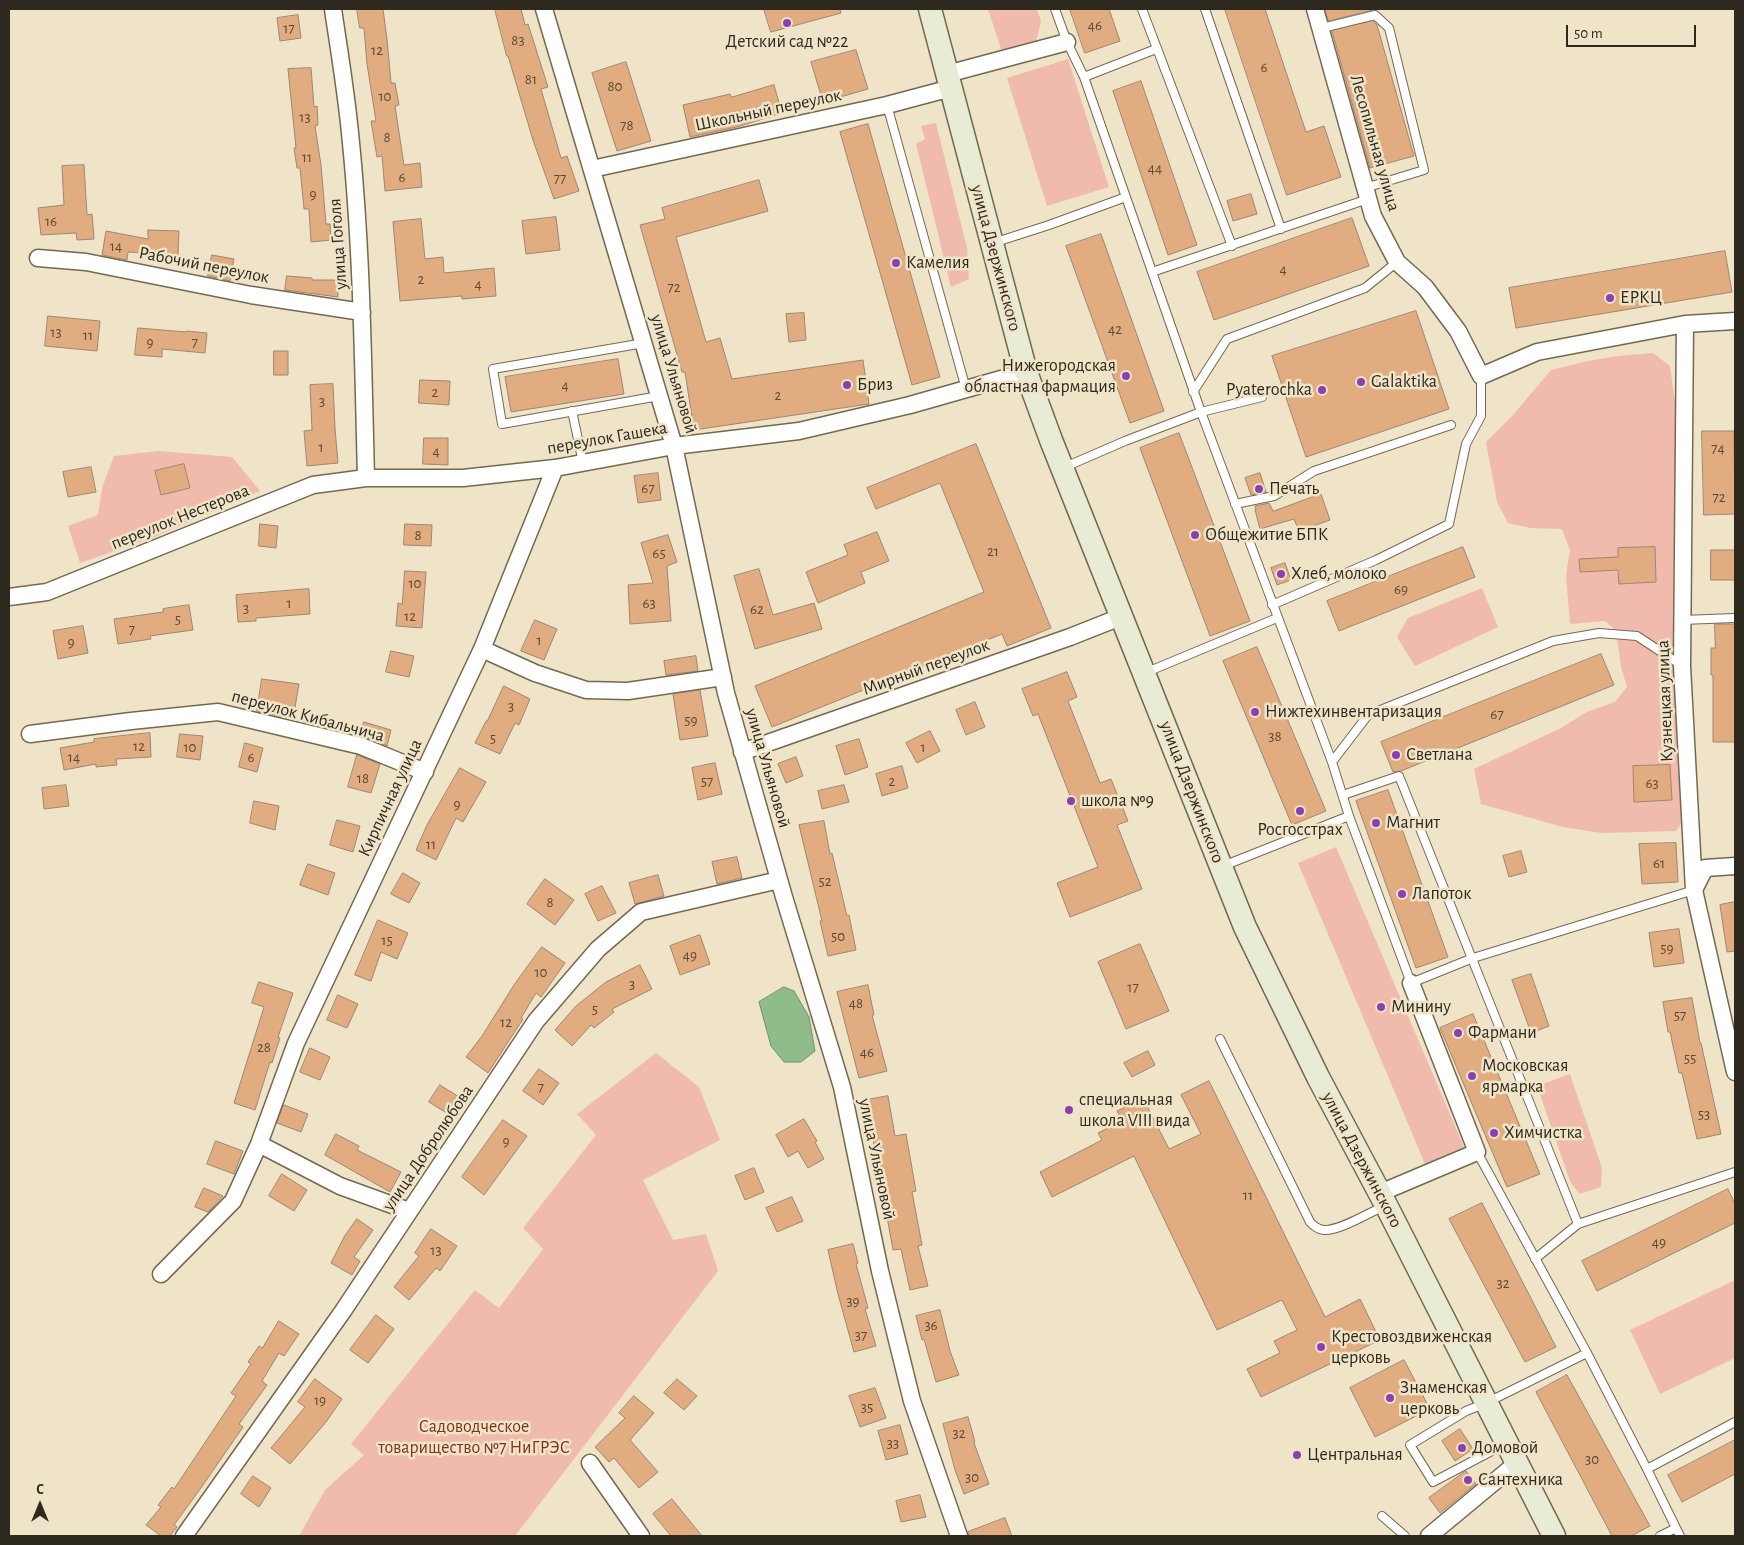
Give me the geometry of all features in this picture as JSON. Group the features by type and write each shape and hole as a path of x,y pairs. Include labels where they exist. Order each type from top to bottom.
{"main road":[{"name":"улица Дзержинского","path":"930,9 1026,372 1221,867 1250,936 1318,1076 1383,1199 1554,1536"}],"street":[{"name":"улица Гоголя","path":"333,9 350,132 362,312 366,478"},
{"name":"улица Ульяновой","path":"544,9 674,446 722,678 779,880 842,1087 880,1271 912,1401 959,1536"},
{"name":"Лесопильная улица","path":"1316,9 1373,216 1397,262 1426,287 1458,331 1481,376"},
{"name":"Школьный переулок","path":"592,169 887,105 949,81 1067,42"},
{"name":"Рабочий переулок","path":"38,258 86,262 251,296 362,312"},
{"path":"1481,376 1537,352 1685,324 1735,321"},
{"name":"Кузнецкая улица","path":"1685,324 1682,666 1694,890 1735,1072"},
{"name":"переулок Гашека","path":"366,478 463,478 555,468 674,446 799,431 910,405 1026,372"},
{"name":"Кирпичная улица","path":"160,1274 233,1201 259,1144 296,1043 482,649 555,468"},
{"name":"переулок Нестерова","path":"9,597 47,592 313,485 366,478"},
{"name":"Мирный переулок","path":"742,752 1070,637 1123,616"},
{"path":"482,649 535,673 586,690 628,691 722,678"},
{"name":"переулок Кибальчича","path":"30,734 218,712 361,746 425,772"},
{"path":"1694,890 1705,868 1735,866"},
{"name":"улица Добролюбова","path":"184,1536 343,1311 536,1021 598,949 641,912 779,880"},
{"path":"1383,1199 1478,1152 1411,983"},
{"path":"259,1144 340,1186 409,1211"},
{"path":"590,1463 641,1536"},
{"path":"1429,1536 1517,1464"}],"lane":[{"path":"1055,9 1067,42 1084,77 1193,392 1332,762 1349,816 1411,983 1473,958 1694,890"},
{"path":"1142,9 1232,246"},
{"path":"1205,9 1281,229"},
{"path":"1152,272 1281,229 1424,170 1389,28 1375,15 1322,28"},
{"path":"1084,77 1156,49"},
{"path":"887,105 966,389"},
{"path":"992,243 1049,226 1126,196"},
{"path":"1193,392 1228,339 1365,288 1397,262"},
{"path":"644,343 493,369 502,424 660,396"},
{"path":"1272,605 1376,560 1449,524 1466,444 1481,416 1481,376"},
{"path":"1063,468 1125,441 1201,412 1262,397"},
{"path":"572,411 583,464"},
{"path":"1235,504 1274,496 1314,471 1451,424"},
{"path":"1145,673 1277,618"},
{"path":"1682,620 1735,618"},
{"path":"1332,762 1368,715 1553,641 1599,634 1637,636 1682,666"},
{"path":"1343,795 1399,776 1578,1224"},
{"path":"1221,867 1349,816"},
{"path":"1220,1039 1310,1222 1316,1228 1325,1230 1340,1226 1383,1199"},
{"path":"1478,1152 1587,1353 1648,1469 1680,1536"},
{"path":"1535,1259 1578,1224 1735,1172"},
{"path":"1507,1443 1433,1482 1410,1445 1466,1411 1587,1353"},
{"path":"1648,1469 1735,1422"},
{"path":"1382,1516 1405,1536"},
{"path":"1660,1536 1676,1528"}],"green space":[{"path":"988,9 1037,9 1041,21 1036,42 1002,52"},
{"path":"1068,59 1109,187 1047,206 1007,78"},
{"path":"936,123 967,248 969,279 951,287 916,144 925,139 921,126"},
{"path":"1653,353 1670,366 1675,403 1683,821 1676,831 1602,833 1563,827 1481,804 1474,769 1561,728 1587,712 1615,702 1627,687 1621,667 1616,631 1605,621 1570,624 1566,575 1570,550 1562,529 1531,528 1508,523 1497,502 1486,442 1512,416 1551,370 1617,356"},
{"path":"159,451 232,457 260,491 152,538 80,563 68,526 98,515 102,488 114,456"},
{"path":"1482,588 1498,627 1415,666 1397,637 1408,618"},
{"path":"1336,847 1464,1147 1425,1164 1298,863"},
{"name":"Садоводческое товарищество №7 НиГРЭС","path":"656,1053 699,1087 720,1140 643,1180 673,1240 706,1234 718,1271 515,1536 299,1536 325,1490 364,1455 351,1444 475,1290 499,1308 543,1249 523,1228 596,1135 577,1114"},
{"path":"1570,1074 1602,1168 1601,1187 1579,1194 1570,1181 1537,1086"},
{"path":"1735,1280 1735,1358 1660,1394 1630,1330"}],"shaded area":[{"path":"784,987 794,991 809,1017 815,1051 801,1062 784,1062 771,1046 759,1002"}],"building":[{"path":"357,9 383,9 391,83 395,83 399,105 395,106 404,165 420,163 422,187 385,191 382,156 377,157 371,121 376,121 367,64 364,28 360,28"},
{"path":"495,9 521,9 525,25 528,24 548,87 541,89 561,158 567,156 579,191 554,199 533,140 507,56"},
{"name":"Детский сад №22","path":"764,9 840,9 841,13 771,32"},
{"path":"1070,9 1109,9 1120,41 1085,53"},
{"path":"1225,9 1265,9 1306,132 1324,126 1341,177 1287,195"},
{"path":"1325,9 1373,9 1373,10 1329,21"},
{"path":"298,15 301,38 280,41 277,18"},
{"path":"1373,21 1377,25 1414,156 1370,168 1332,31"},
{"path":"856,50 868,89 823,102 811,62"},
{"path":"626,62 651,141 617,151 592,73"},
{"path":"311,68 314,107 317,106 318,125 315,126 321,165 326,224 330,224 331,240 311,242 309,209 304,209 300,168 297,168 294,148 296,148 288,69"},
{"path":"1141,81 1197,245 1168,255 1113,91"},
{"path":"774,85 782,113 737,127 690,137 683,105 730,94 731,97"},
{"path":"868,124 940,377 912,385 840,132"},
{"path":"84,165 87,215 92,214 94,239 77,240 76,233 41,235 38,208 64,205 62,166"},
{"path":"759,180 768,211 676,237 706,342 720,338 732,379 863,360 869,404 694,430 685,372 682,372 640,225 665,219 662,208"},
{"path":"1251,194 1257,214 1233,221 1227,201"},
{"path":"556,217 560,250 526,254 522,221"},
{"path":"1352,218 1369,266 1214,320 1197,272"},
{"path":"421,219 425,259 443,257 444,273 494,268 496,296 462,299 462,296 400,301 393,222"},
{"path":"148,230 179,231 178,255 128,252 127,260 102,255 106,231 148,239"},
{"path":"1101,234 1164,411 1130,423 1066,246"},
{"path":"1725,251 1732,292 1516,328 1509,288"},
{"path":"212,255 234,259 230,281 208,276"},
{"path":"287,276 312,278 312,280 338,280 338,297 285,290"},
{"name":"Galaktika","path":"1416,311 1449,409 1306,457 1272,356"},
{"path":"804,313 806,340 789,342 786,314"},
{"path":"48,316 100,321 97,351 45,346"},
{"path":"138,328 207,333 205,353 162,349 162,357 135,355"},
{"path":"274,351 288,351 288,375 274,375"},
{"path":"618,359 624,394 511,412 505,377"},
{"path":"420,380 450,381 449,405 419,403"},
{"path":"333,384 338,463 307,466 304,431 312,430 310,385"},
{"path":"1702,431 1734,431 1735,514 1704,515"},
{"name":"Общежитие БПК","path":"1179,433 1250,621 1210,636 1140,448"},
{"path":"424,438 448,438 448,465 423,464"},
{"path":"976,444 1051,628 1007,646 1002,634 772,727 755,686 984,592 940,483 876,509 867,488"},
{"path":"184,464 190,488 161,495 155,471"},
{"path":"91,467 96,492 68,497 63,472"},
{"path":"658,473 661,500 638,503 634,476"},
{"path":"1260,473 1266,492 1251,495 1245,478"},
{"path":"1321,494 1330,520 1299,531 1294,519 1260,529 1255,506 1269,503 1273,511"},
{"path":"260,524 278,526 276,548 259,546"},
{"path":"405,524 432,525 431,546 404,545"},
{"path":"877,532 889,561 861,572 865,583 818,603 806,572 848,555 844,545"},
{"path":"668,535 677,562 667,566 671,621 630,624 628,585 653,583 641,543"},
{"path":"1463,547 1475,577 1339,631 1327,601"},
{"path":"1655,547 1656,582 1619,584 1618,570 1580,572 1579,559 1618,557 1618,548"},
{"path":"1711,550 1735,550 1735,580 1711,580"},
{"name":"Хлеб, молоко","path":"1285,563 1291,580 1277,585 1271,568"},
{"path":"759,569 773,615 814,603 822,629 755,649 734,576"},
{"path":"405,571 426,572 422,628 396,626 398,603 402,604"},
{"path":"309,589 310,614 256,618 256,621 238,622 236,595"},
{"path":"189,605 193,630 150,636 151,639 118,644 114,619 163,612 163,609"},
{"path":"535,620 557,629 544,660 521,651"},
{"path":"1715,624 1735,624 1735,742 1713,742 1711,648 1715,648"},
{"path":"83,626 88,653 58,659 53,631"},
{"path":"1257,647 1326,811 1292,825 1223,661"},
{"path":"391,651 414,656 409,677 386,672"},
{"path":"1601,654 1614,685 1401,771 1393,772 1381,742"},
{"path":"696,656 698,671 666,675 664,661"},
{"path":"1067,672 1077,697 1068,701 1100,783 1111,779 1128,821 1117,825 1142,889 1070,917 1057,883 1098,867 1038,714 1033,716 1022,689"},
{"path":"262,679 299,684 293,719 257,711"},
{"path":"504,686 530,699 519,725 515,723 500,754 475,743"},
{"path":"700,690 708,736 680,740 673,694"},
{"path":"975,702 985,727 966,735 956,710"},
{"path":"364,722 391,730 387,746 360,735"},
{"path":"930,731 940,751 917,763 906,743"},
{"path":"150,733 151,757 116,759 117,765 96,767 96,764 64,770 60,748 94,742 94,739"},
{"path":"180,734 203,736 200,760 177,757"},
{"path":"859,739 868,767 845,775 836,746"},
{"path":"245,743 263,748 257,772 239,767"},
{"path":"357,755 380,764 371,793 348,787"},
{"path":"796,757 803,776 786,783 778,764"},
{"path":"715,763 722,794 698,800 692,768"},
{"path":"1670,765 1672,800 1634,802 1633,766"},
{"path":"902,766 908,788 882,796 876,774"},
{"path":"460,768 486,782 463,822 456,818 436,860 416,850 427,825"},
{"path":"66,785 69,806 44,809 42,788"},
{"path":"844,785 849,802 822,809 818,791"},
{"path":"1388,790 1448,957 1416,968 1356,801"},
{"path":"254,801 279,806 275,830 250,823"},
{"path":"337,820 360,826 353,852 330,845"},
{"path":"824,821 830,854 832,853 847,916 849,915 856,950 828,956 820,921 822,921 799,825"},
{"path":"1676,843 1678,882 1642,884 1639,844"},
{"path":"1521,851 1527,872 1509,877 1503,856"},
{"path":"737,857 742,878 717,884 712,862"},
{"path":"308,864 335,873 328,895 300,885"},
{"path":"403,873 420,883 409,903 391,894"},
{"path":"658,875 664,896 635,904 629,883"},
{"path":"545,879 574,900 555,925 527,904"},
{"path":"602,886 616,913 598,921 585,894"},
{"path":"1735,902 1735,951 1727,952 1720,905"},
{"path":"378,920 408,933 397,959 381,952 371,981 355,975"},
{"path":"1679,929 1684,963 1654,967 1649,933"},
{"path":"700,935 710,964 680,975 670,946"},
{"path":"1140,944 1169,1011 1126,1029 1098,962"},
{"path":"542,947 565,963 541,997 536,993 521,1018 523,1019 488,1073 466,1057"},
{"path":"640,965 652,989 612,1009 614,1012 594,1028 591,1025 572,1046 555,1030 576,1006 606,982"},
{"path":"1531,974 1549,1026 1531,1033 1512,980"},
{"path":"259,982 293,993 278,1037 280,1038 272,1063 270,1062 255,1110 234,1103 264,1007 252,1003"},
{"path":"868,985 874,1015 872,1015 887,1071 859,1078 837,992"},
{"path":"338,995 358,1004 347,1028 327,1020"},
{"path":"1692,998 1700,1043 1721,1134 1697,1139 1682,1073 1679,1073 1670,1032 1668,1032 1663,1002"},
{"path":"1473,1014 1540,1174 1507,1187 1440,1028"},
{"path":"310,1048 330,1057 320,1080 300,1072"},
{"path":"1148,1051 1155,1065 1132,1077 1124,1063"},
{"path":"539,1069 559,1083 543,1105 523,1091"},
{"path":"1209,1081 1325,1317 1360,1299 1380,1340 1261,1397 1247,1369 1280,1353 1274,1341 1297,1330 1282,1300 1217,1330 1134,1156 1052,1197 1040,1172 1102,1140 1098,1133 1122,1121 1117,1111 1143,1098 1169,1149 1201,1134 1181,1095"},
{"path":"440,1085 464,1100 453,1117 429,1102"},
{"path":"888,1096 895,1136 906,1134 916,1191 912,1192 922,1245 918,1246 928,1286 910,1290 901,1249 893,1250 869,1117 864,1118 861,1101"},
{"path":"284,1105 308,1114 301,1132 277,1123"},
{"path":"804,1119 817,1141 815,1142 824,1159 808,1168 798,1151 788,1157 776,1135"},
{"path":"503,1120 527,1136 484,1195 462,1177"},
{"path":"336,1134 359,1146 357,1150 401,1172 390,1192 325,1155"},
{"path":"216,1141 243,1151 234,1174 207,1164"},
{"path":"754,1168 764,1192 745,1200 735,1176"},
{"path":"282,1174 307,1190 294,1211 269,1196"},
{"path":"204,1188 223,1196 208,1212 195,1207"},
{"path":"1728,1189 1735,1204 1735,1223 1597,1291 1582,1261"},
{"path":"792,1197 803,1221 777,1232 766,1208"},
{"path":"1482,1203 1556,1347 1525,1362 1449,1219"},
{"path":"357,1219 373,1230 354,1257 360,1261 352,1275 331,1263 344,1237"},
{"path":"431,1229 457,1246 440,1271 436,1268 409,1300 394,1287 419,1256 415,1253"},
{"path":"853,1244 858,1263 856,1264 868,1308 865,1309 876,1346 854,1352 828,1250"},
{"path":"940,1310 950,1351 959,1375 936,1382 916,1316"},
{"path":"376,1315 394,1329 368,1363 350,1350"},
{"path":"279,1321 299,1334 284,1356 279,1353 262,1381 267,1385 239,1424 243,1427 174,1525 177,1527 170,1536 161,1536 146,1525 161,1507 158,1505 172,1487 174,1489 236,1396 231,1393 251,1364 248,1362 259,1346 262,1348"},
{"name":"Знаменская церковь","path":"1404,1360 1430,1409 1375,1437 1350,1388"},
{"path":"1567,1375 1650,1526 1631,1536 1612,1536 1536,1392"},
{"path":"315,1379 342,1399 326,1422 290,1464 271,1448 305,1407 298,1402"},
{"path":"677,1379 697,1396 684,1410 664,1393"},
{"path":"875,1388 886,1418 860,1427 849,1396"},
{"path":"634,1396 654,1413 630,1440 658,1472 639,1488 614,1458 609,1462 595,1447 625,1418 619,1413"},
{"path":"968,1417 974,1443 989,1484 964,1494 955,1470 943,1424"},
{"path":"900,1425 908,1454 886,1460 878,1431"},
{"path":"1460,1429 1473,1449 1455,1461 1442,1441"},
{"path":"1735,1440 1735,1474 1682,1502 1668,1475"},
{"path":"1466,1471 1476,1484 1440,1513 1429,1498"},
{"path":"253,1476 271,1488 259,1507 241,1494"},
{"path":"920,1495 926,1517 901,1522 896,1501"},
{"path":"672,1499 702,1536 671,1536 653,1514"},
{"path":"1005,1518 1012,1536 969,1536 968,1532"}],"place":[{"name":"Детский сад №22","path":"787,23"},
{"name":"Камелия","path":"896,263"},
{"name":"ЕРКЦ","path":"1610,298"},
{"name":"Нижегородская областная фармация","path":"1126,376"},
{"name":"Galaktika","path":"1361,382"},
{"name":"Бриз","path":"847,385"},
{"name":"Pyaterochka","path":"1322,390"},
{"name":"Печать","path":"1259,489"},
{"name":"Общежитие БПК","path":"1195,535"},
{"name":"Хлеб, молоко","path":"1281,574"},
{"name":"Нижтехинвентаризация","path":"1255,712"},
{"name":"Светлана","path":"1396,755"},
{"name":"школа №9","path":"1071,801"},
{"name":"Росгосстрах","path":"1300,811"},
{"name":"Магнит","path":"1376,823"},
{"name":"Лапоток","path":"1402,894"},
{"name":"Минину","path":"1381,1007"},
{"name":"Фармани","path":"1458,1033"},
{"name":"Московская ярмарка","path":"1472,1076"},
{"name":"специальная школа VIII вида","path":"1069,1110"},
{"name":"Химчистка","path":"1494,1133"},
{"name":"Крестовоздвиженская церковь","path":"1321,1347"},
{"name":"Знаменская церковь","path":"1390,1398"},
{"name":"Домовой","path":"1462,1448"},
{"name":"Центральная","path":"1297,1455"},
{"name":"Сантехника","path":"1468,1480"}]}
